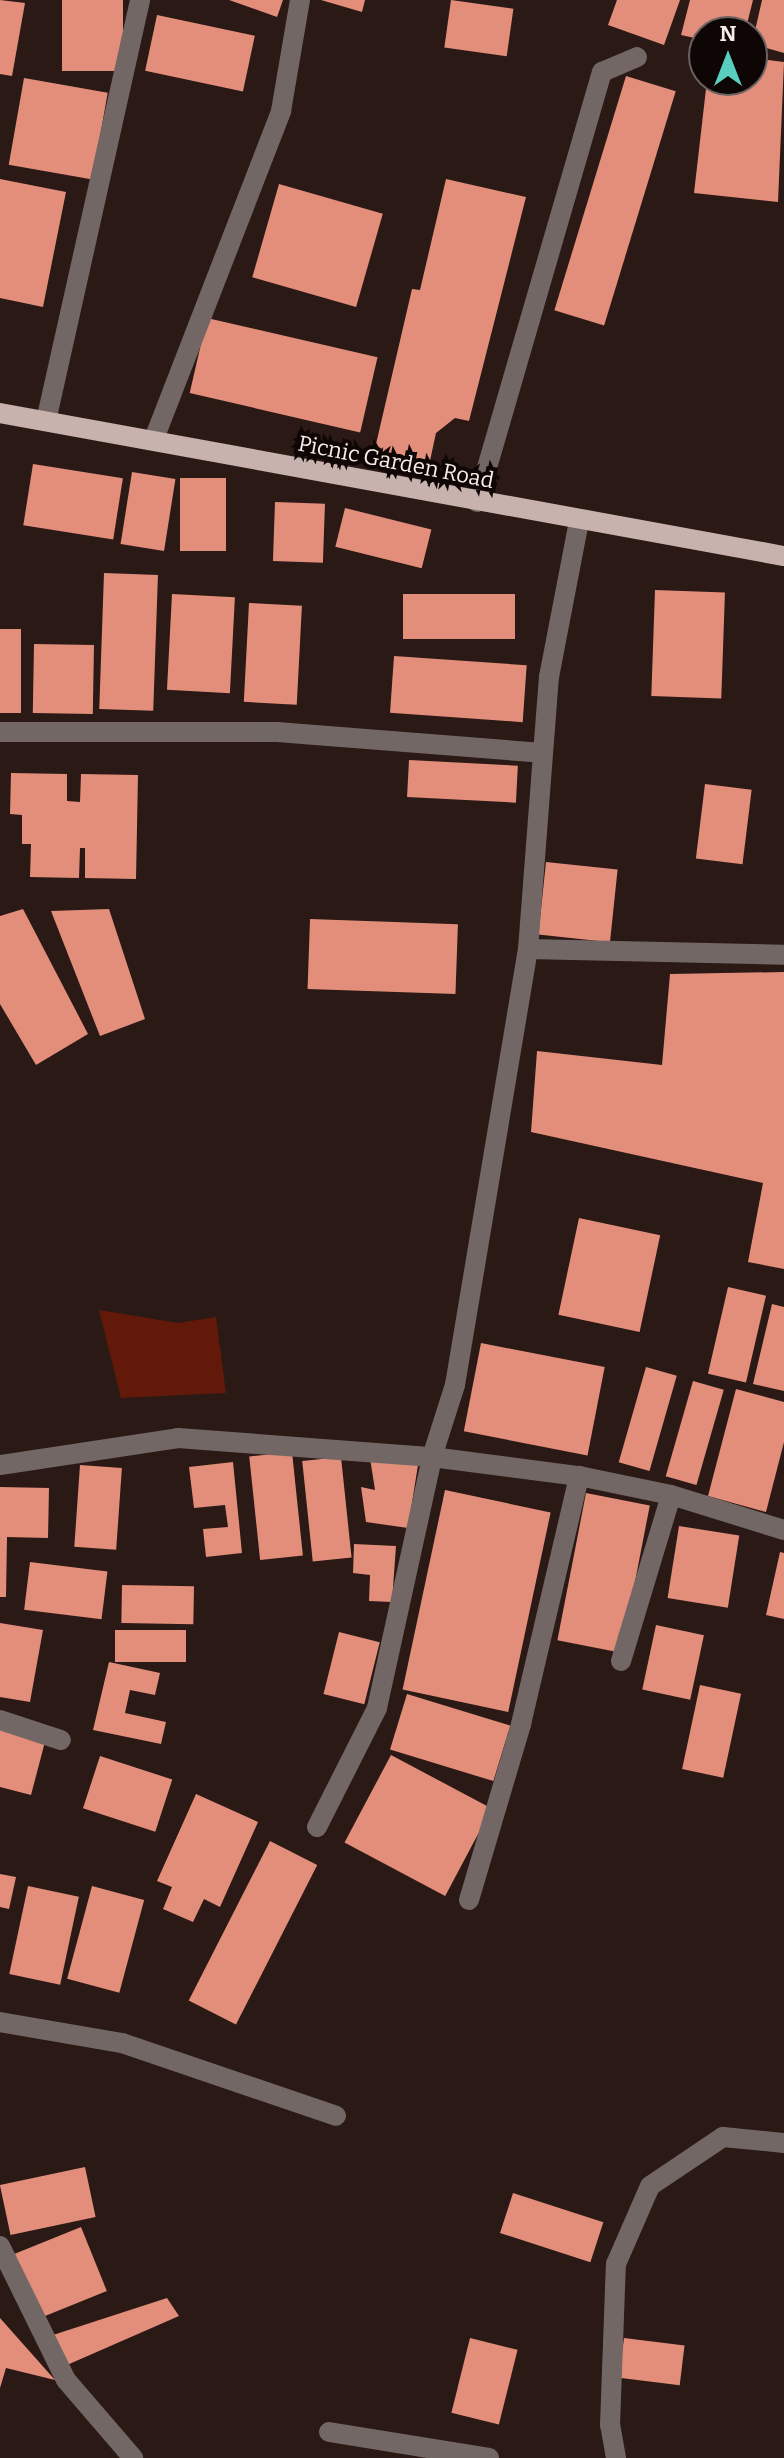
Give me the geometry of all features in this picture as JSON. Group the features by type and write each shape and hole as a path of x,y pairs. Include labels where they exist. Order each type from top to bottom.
{"main road":[{"name":"Picnic Garden Road","path":"0,413 784,556"}],"street":[{"path":"46,421 140,0"},
{"path":"154,439 281,111 300,0"},
{"path":"477,502 602,72 637,57"},
{"path":"317,1827 377,1708 432,1457 455,1385 528,949 549,677 579,521"},
{"path":"0,732 277,732 542,753"},
{"path":"528,949 784,955"},
{"path":"0,1465 178,1438 432,1457 579,1476 671,1495 784,1530"},
{"path":"469,1900 521,1724 579,1476"},
{"path":"621,1661 671,1495"},
{"path":"0,1720 61,1740"},
{"path":"0,2022 122,2043 336,2116"},
{"path":"616,2458 610,2425 616,2264 650,2186 723,2137 784,2143"},
{"path":"0,2246 66,2380 133,2458"},
{"path":"329,2432 489,2458"}],"shaded area":[{"path":"99,1310 178,1323 216,1317 226,1393 121,1398"}],"building":[{"path":"0,0 25,3 12,76 0,74"},
{"path":"62,0 123,0 123,71 62,71"},
{"path":"229,0 283,0 277,17"},
{"path":"321,0 365,0 362,12"},
{"path":"451,0 513,9 507,56 444,48"},
{"path":"617,0 680,0 664,45 608,25"},
{"path":"690,0 753,0 749,16 688,16 688,37 681,35"},
{"path":"762,0 784,0 784,53 768,48 768,16 758,16"},
{"path":"157,15 255,36 243,92 145,71"},
{"path":"768,60 784,62 778,202 694,193 705,96 768,96"},
{"path":"626,76 676,91 604,325 554,310"},
{"path":"24,78 108,93 92,179 9,165"},
{"path":"0,179 66,192 43,307 0,298"},
{"path":"446,179 526,197 469,421 455,418 436,433 428,470 373,457 412,289 420,290"},
{"path":"279,184 383,214 356,307 252,277"},
{"path":"207,318 378,357 360,432 190,393"},
{"path":"33,464 123,478 113,539 23,525"},
{"path":"132,472 175,479 164,551 121,544"},
{"path":"180,478 226,478 226,551 180,551"},
{"path":"275,502 325,504 323,563 273,561"},
{"path":"345,508 431,530 422,568 335,547"},
{"path":"104,573 158,575 153,711 99,709"},
{"path":"655,590 725,592 721,698 651,696"},
{"path":"172,594 235,597 230,693 167,690"},
{"path":"403,594 515,594 515,639 403,639"},
{"path":"249,603 302,606 297,705 244,702"},
{"path":"0,629 21,629 21,713 0,713"},
{"path":"34,644 94,645 93,714 33,713"},
{"path":"394,656 527,665 523,722 390,713"},
{"path":"409,760 518,766 516,803 407,797"},
{"path":"11,773 67,774 67,801 80,802 81,774 138,775 136,879 85,878 85,848 80,848 79,878 30,877 31,844 22,844 22,815 10,814"},
{"path":"705,784 752,790 743,864 696,858"},
{"path":"546,862 618,870 610,942 538,935"},
{"path":"23,909 88,1034 36,1065 0,1004 0,916"},
{"path":"109,909 145,1019 100,1036 51,911"},
{"path":"310,919 458,924 455,994 308,989"},
{"path":"784,972 784,1269 748,1262 763,1183 531,1132 537,1051 662,1065 670,974"},
{"path":"579,1218 660,1235 640,1332 558,1315"},
{"path":"728,1287 766,1296 746,1382 708,1374"},
{"path":"772,1304 784,1307 784,1391 753,1384"},
{"path":"481,1343 605,1367 588,1455 464,1431"},
{"path":"646,1367 677,1376 649,1471 619,1462"},
{"path":"693,1381 724,1390 696,1485 666,1476"},
{"path":"736,1389 784,1402 784,1442 766,1512 708,1496"},
{"path":"292,1452 303,1555 260,1560 249,1456"},
{"path":"341,1457 352,1557 313,1562 302,1461"},
{"path":"370,1458 418,1465 408,1528 366,1522 361,1487 375,1490"},
{"path":"233,1462 242,1553 206,1557 203,1529 228,1527 225,1505 194,1508 189,1467"},
{"path":"80,1465 122,1468 116,1550 74,1547"},
{"path":"0,1487 49,1488 48,1538 7,1537 6,1597 0,1597"},
{"path":"445,1490 551,1512 508,1712 403,1690"},
{"path":"586,1493 650,1505 621,1653 557,1640"},
{"path":"679,1526 739,1536 728,1608 668,1598"},
{"path":"354,1544 396,1546 392,1602 369,1601 370,1575 353,1573"},
{"path":"780,1552 784,1553 784,1619 766,1615"},
{"path":"30,1562 107,1572 102,1619 24,1610"},
{"path":"122,1585 194,1586 193,1624 121,1623"},
{"path":"0,1623 43,1630 30,1702 0,1697"},
{"path":"656,1625 704,1635 690,1700 642,1690"},
{"path":"115,1630 186,1630 186,1662 115,1662"},
{"path":"339,1632 380,1642 364,1704 324,1694"},
{"path":"109,1662 160,1673 155,1695 130,1690 125,1713 166,1722 161,1744 93,1730"},
{"path":"700,1685 741,1694 723,1778 682,1769"},
{"path":"407,1694 510,1726 493,1781 390,1749"},
{"path":"0,1727 46,1738 31,1795 0,1787"},
{"path":"391,1755 492,1809 445,1896 345,1842"},
{"path":"100,1756 172,1779 155,1832 83,1808"},
{"path":"196,1794 258,1822 220,1907 204,1899 193,1922 163,1909 172,1887 157,1881"},
{"path":"270,1841 317,1865 236,2025 189,2000"},
{"path":"0,1874 16,1877 9,1909 0,1907"},
{"path":"28,1886 79,1897 60,1985 9,1974"},
{"path":"92,1886 144,1900 119,1993 67,1979"},
{"path":"85,2167 96,2217 11,2235 0,2185"},
{"path":"513,2193 603,2222 590,2262 500,2233"},
{"path":"81,2227 107,2291 38,2319 12,2255"},
{"path":"167,2298 179,2316 67,2365 53,2335"},
{"path":"0,2318 55,2380 6,2368 0,2388"},
{"path":"470,2338 518,2350 499,2425 451,2413"},
{"path":"624,2338 685,2345 680,2385 619,2378"}]}
